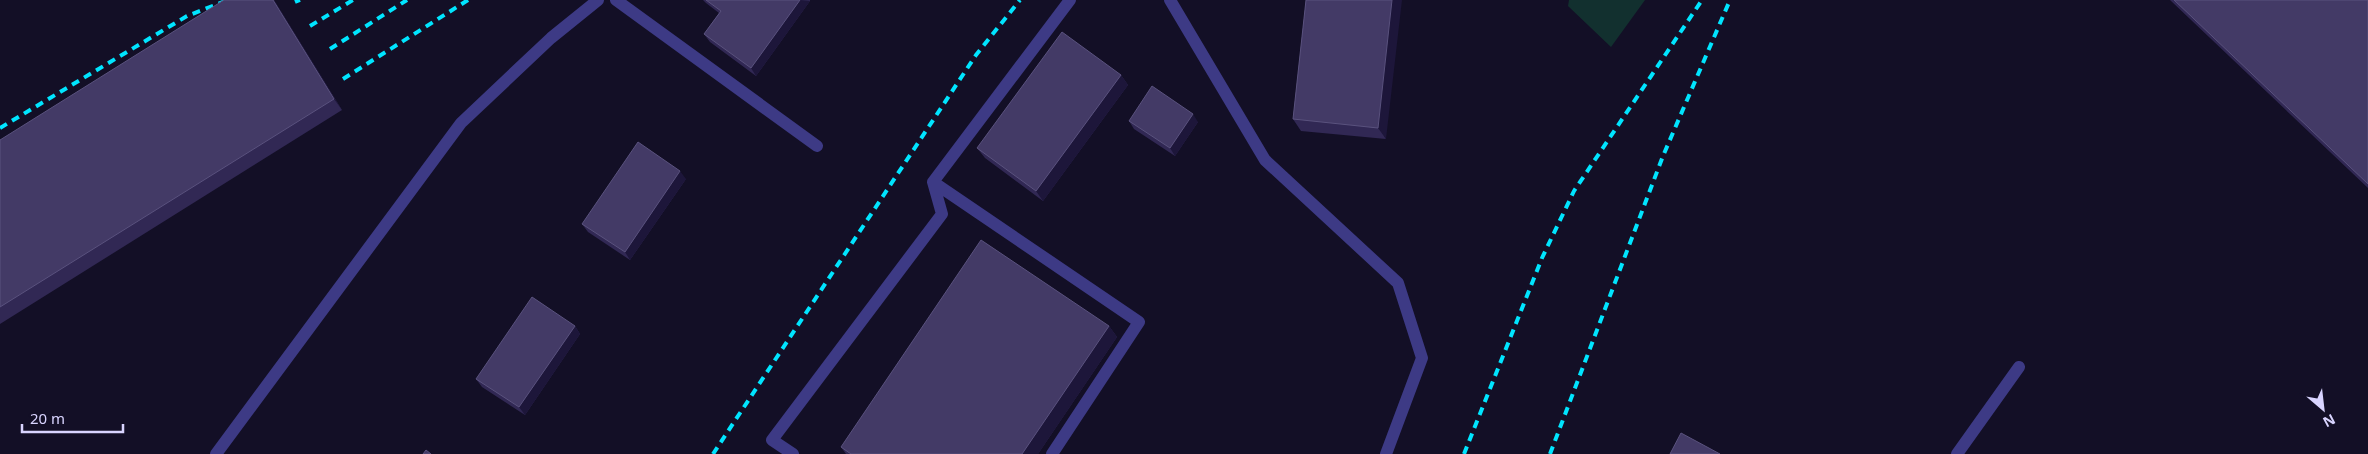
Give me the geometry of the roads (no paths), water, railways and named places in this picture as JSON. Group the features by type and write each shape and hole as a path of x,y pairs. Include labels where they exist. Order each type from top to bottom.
{"street":[{"path":"216,454 461,123 551,38 598,0"},
{"path":"616,0 817,146"},
{"path":"933,182 1070,0"},
{"path":"1170,0 1265,160 1398,283 1422,358 1386,454"},
{"path":"793,454 772,440 942,214 933,182"},
{"path":"933,182 1139,322 1052,454"},
{"path":"1957,454 2019,367"}],"railway":[{"path":"0,128 187,16 228,0"},
{"path":"295,2 300,0"},
{"path":"310,26 353,0"},
{"path":"330,49 407,0"},
{"path":"343,79 468,0"},
{"path":"713,454 976,55 1020,0"},
{"path":"1464,454 1542,258 1574,191 1702,0"},
{"path":"1550,454 1663,156 1730,0"}]}
